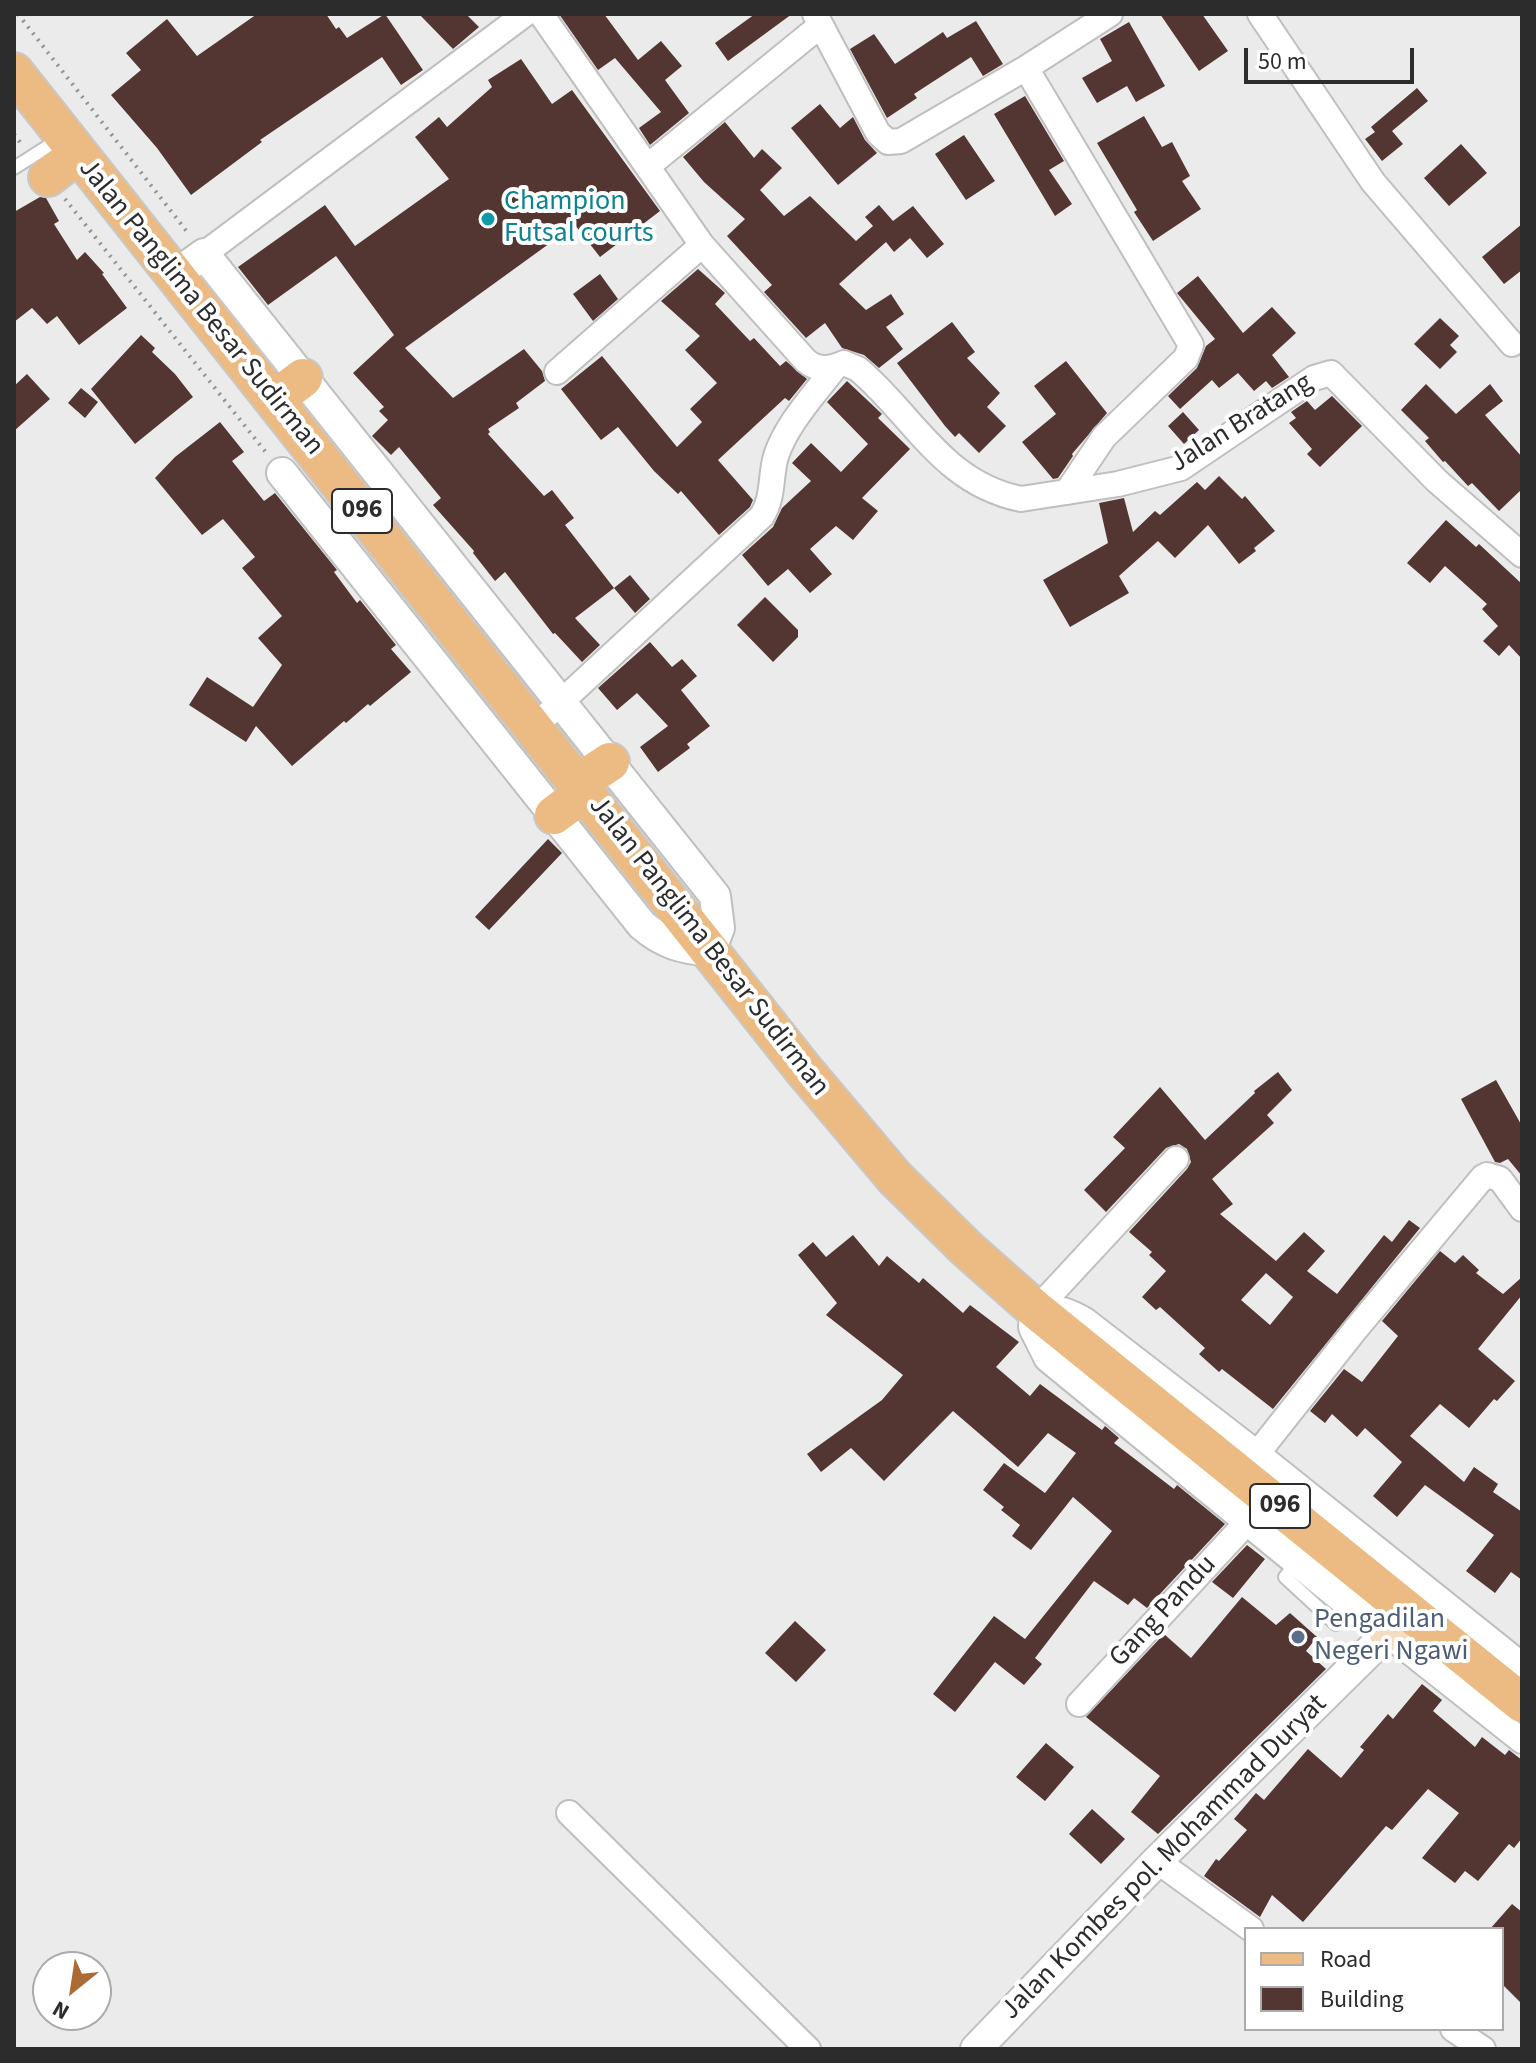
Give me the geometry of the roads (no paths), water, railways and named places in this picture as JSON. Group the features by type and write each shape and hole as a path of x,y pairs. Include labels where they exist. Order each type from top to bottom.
{"main road":[{"name":"Jalan Panglima Besar Sudirman","path":"14,72 71,145 189,265 289,389 534,727 803,1069 881,1162 967,1249 1036,1310 1148,1419 1249,1464 1308,1549 1364,1595 1398,1622 1517,1680"},
{"path":"31,168 71,145"},
{"path":"554,815 610,762"}],"street":[{"path":"189,265 525,14"},
{"name":"Jalan Bratang","path":"541,14 702,245 806,361 818,368 844,363 858,369 932,449 958,472 984,487 1003,496 1021,499 1148,478 1181,468 1314,378 1331,373 1437,481 1522,555"},
{"path":"648,166 818,20 878,133 888,142 901,141 1026,68 1110,14"},
{"path":"1260,14 1373,182 1512,344"},
{"path":"1026,68 1191,345 1186,358 1104,437 1067,492"},
{"path":"557,372 702,245"},
{"path":"534,727 762,516 769,503 776,458 786,433 835,367"},
{"path":"282,473 642,925 678,948 710,951 719,928 715,896 562,701 289,389"},
{"path":"1036,1310 1176,1159"},
{"path":"1249,1464 1355,1330 1483,1177 1487,1175 1500,1179 1522,1209"},
{"path":"1036,1310 1048,1306 1085,1320 1249,1464 1517,1680"},
{"path":"1148,1419 1249,1520 1308,1549"},
{"name":"Gang Pandu","path":"1079,1704 1249,1520"},
{"path":"1398,1622 1522,1741"},
{"name":"Jalan Kombes pol. Mohammad Duryat","path":"976,2049 1157,1861 1398,1622"},
{"path":"569,1813 808,2049"},
{"path":"1157,1861 1248,1927"},
{"path":"1456,2031 1483,2049"}],"lane":[{"path":"1308,1549 1285,1577 1336,1624 1364,1595"}],"place":[{"name":"Champion Futsal courts","path":"488,219"},
{"name":"Pengadilan Negeri Ngawi","path":"1298,1637"}]}
